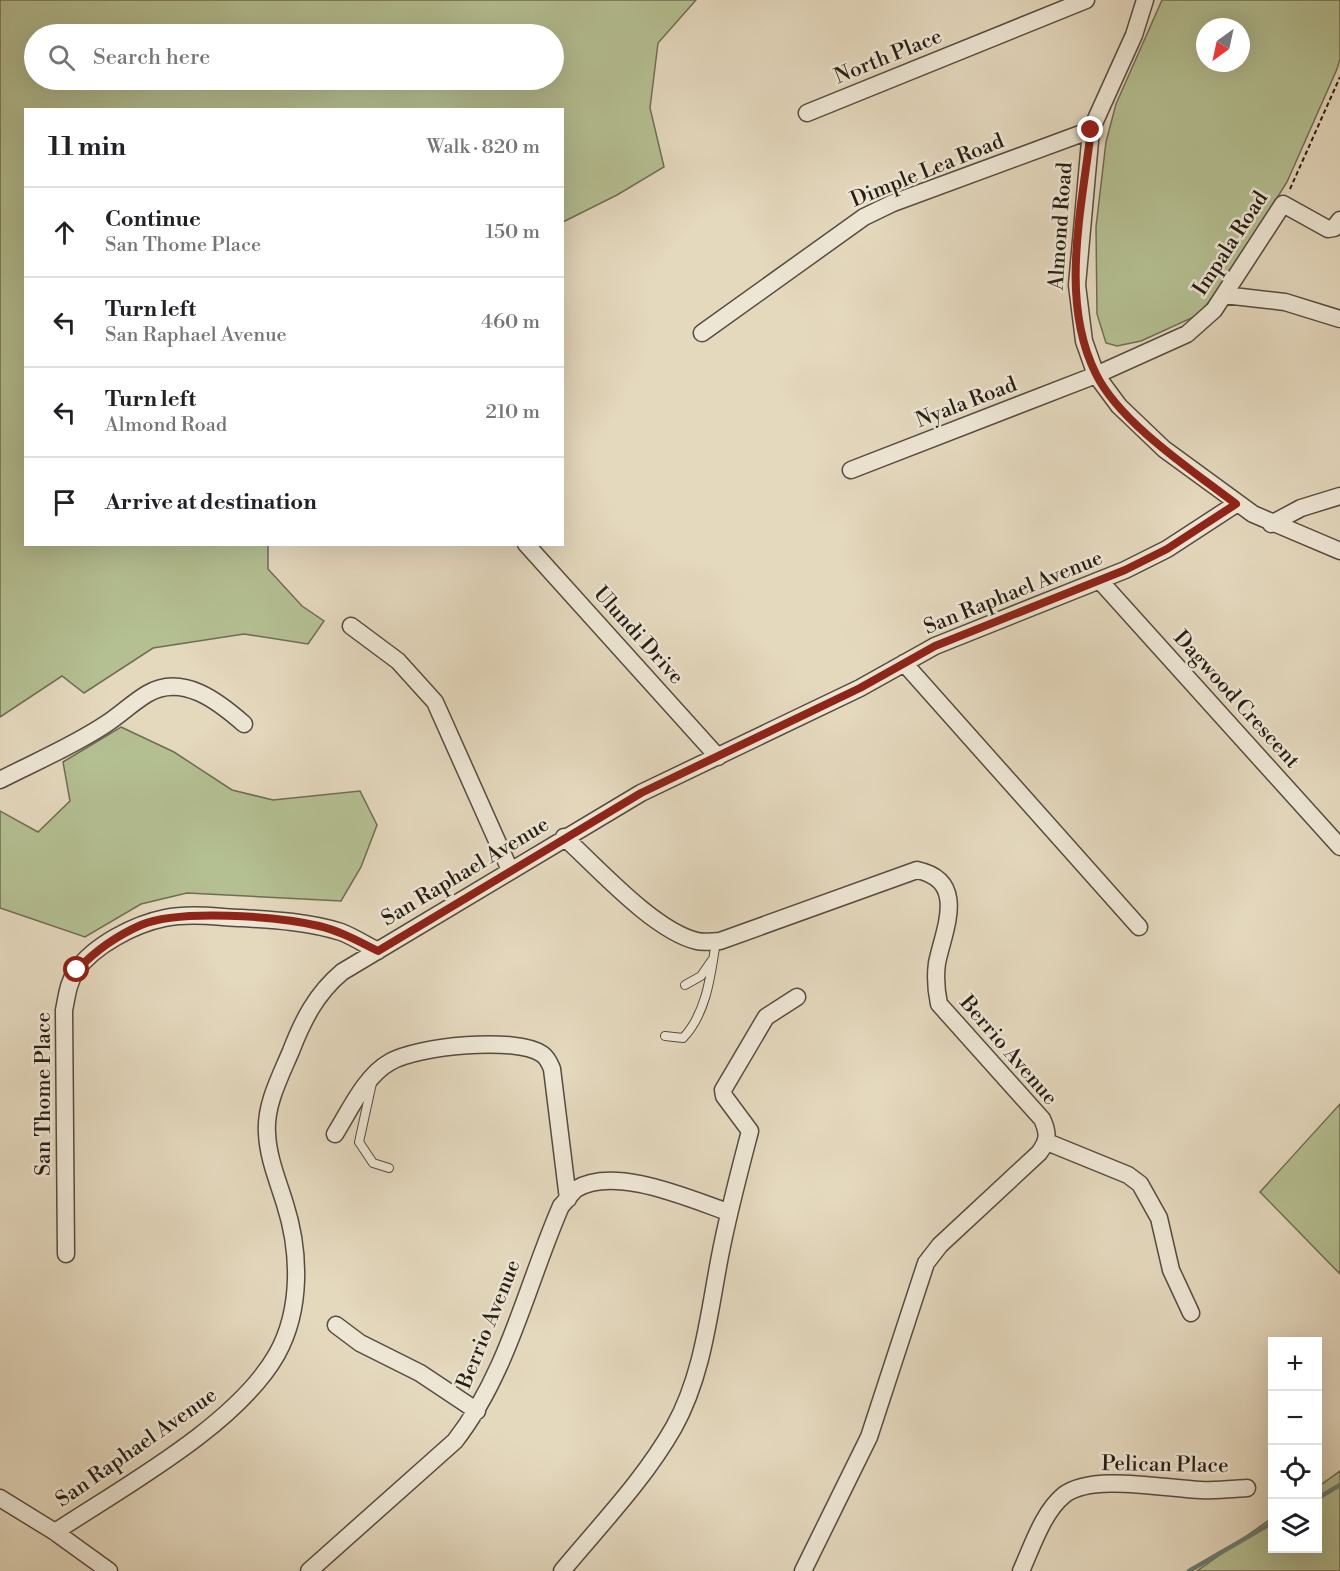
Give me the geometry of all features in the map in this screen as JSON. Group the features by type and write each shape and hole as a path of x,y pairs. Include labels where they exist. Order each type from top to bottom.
{"street":[{"name":"North Place","path":"807,113 1086,0"},
{"name":"Almond Road","path":"1145,0 1134,34 1091,130 1077,285 1084,341 1096,375 1119,406 1164,449 1236,504 1271,524 1340,551"},
{"name":"Dimple Lea Road","path":"702,333 864,217 893,203 1091,130"},
{"path":"1282,204 1328,229 1334,228 1340,220"},
{"name":"Impala Road","path":"1096,375 1186,334 1207,318 1282,204"},
{"path":"1224,295 1285,302 1340,320"},
{"name":"Nyala Road","path":"851,470 1096,375"},
{"path":"1271,524 1301,508 1340,496"},
{"name":"San Raphael Avenue","path":"55,1532 208,1429 253,1388 276,1355 291,1318 296,1254 286,1205 270,1157 266,1132 268,1113 303,1021 315,1001 342,972 641,793 860,688 935,646 1101,582 1167,549 1236,504"},
{"name":"Ulundi Drive","path":"528,546 718,757"},
{"name":"Dagwood Crescent","path":"1101,582 1340,847"},
{"path":"351,626 398,661 435,702 510,870"},
{"path":"904,663 1139,927"},
{"path":"0,780 105,725 147,694 159,689 186,688 208,696 244,724"},
{"name":"Berrio Avenue","path":"564,837 651,917 677,934 715,949 901,875 917,870 930,873 943,884 949,898 950,915 935,984 939,1004 1042,1119 1047,1129 1047,1142"},
{"name":"San Thome Place","path":"66,1254 64,1010 69,985 77,970 90,956 113,940 142,925 165,918 194,916 280,920 318,925 344,933 378,951"},
{"path":"562,1571 652,1462 675,1426 701,1355 728,1212 750,1131 724,1096 723,1090 766,1017 797,997"},
{"path":"335,1134 374,1077 389,1062 407,1054 479,1044 512,1046 542,1054 552,1069 568,1199"},
{"path":"803,1571 868,1437 926,1263 940,1245 1047,1142 1128,1174 1140,1185 1159,1218 1171,1270 1191,1313"},
{"name":"Berrio Avenue","path":"309,1571 455,1441 477,1411 500,1363 548,1235 561,1206 576,1190 595,1182 618,1181 657,1189 728,1212"},
{"path":"336,1325 360,1343 420,1373 477,1411"},
{"name":"Pelican Place","path":"1020,1571 1054,1504 1066,1493 1081,1486 1105,1484 1204,1491 1247,1488"},
{"path":"0,1498 55,1532 109,1571"}],"lane":[{"path":"685,985 701,976 715,949"},
{"path":"665,1036 683,1038 689,1031 709,987 715,949"},
{"path":"374,1077 359,1142 373,1163 389,1168"}],"path":[{"name":"Impala Road","path":"1282,204 1304,164 1340,77"}],"green space":[{"path":"0,0 696,0 658,43 650,108 664,167 617,195 564,222 564,108 24,108 24,546 268,546 268,569 302,606 324,621 308,644 244,634 153,648 84,693 62,676 0,717"},
{"path":"1162,0 1340,0 1340,59 1337,69 1287,182 1219,291 1196,316 1141,341 1117,346 1106,343 1097,314 1096,227 1106,142 1116,104"},
{"path":"121,727 174,752 232,790 273,800 360,791 377,825 361,867 341,901 187,893 141,904 85,937 0,908 0,811 38,832 70,801 63,762"},
{"path":"1340,1104 1340,1274 1260,1192"},
{"path":"1340,1471 1340,1571 1197,1571 1268,1521 1268,1553 1322,1553 1322,1484"}],"waterway":[{"path":"1322,1496 1340,1485"},
{"path":"1189,1571 1268,1525"}],"route":[{"path":"77,970 90,956 113,940 142,925 165,918 194,916 280,920 318,925 344,933 378,951 564,837 641,793 860,688 935,646 1101,582 1167,549 1236,504 1164,449 1119,406 1096,375 1084,341 1078,311 1077,285 1077,258 1091,130"}]}
